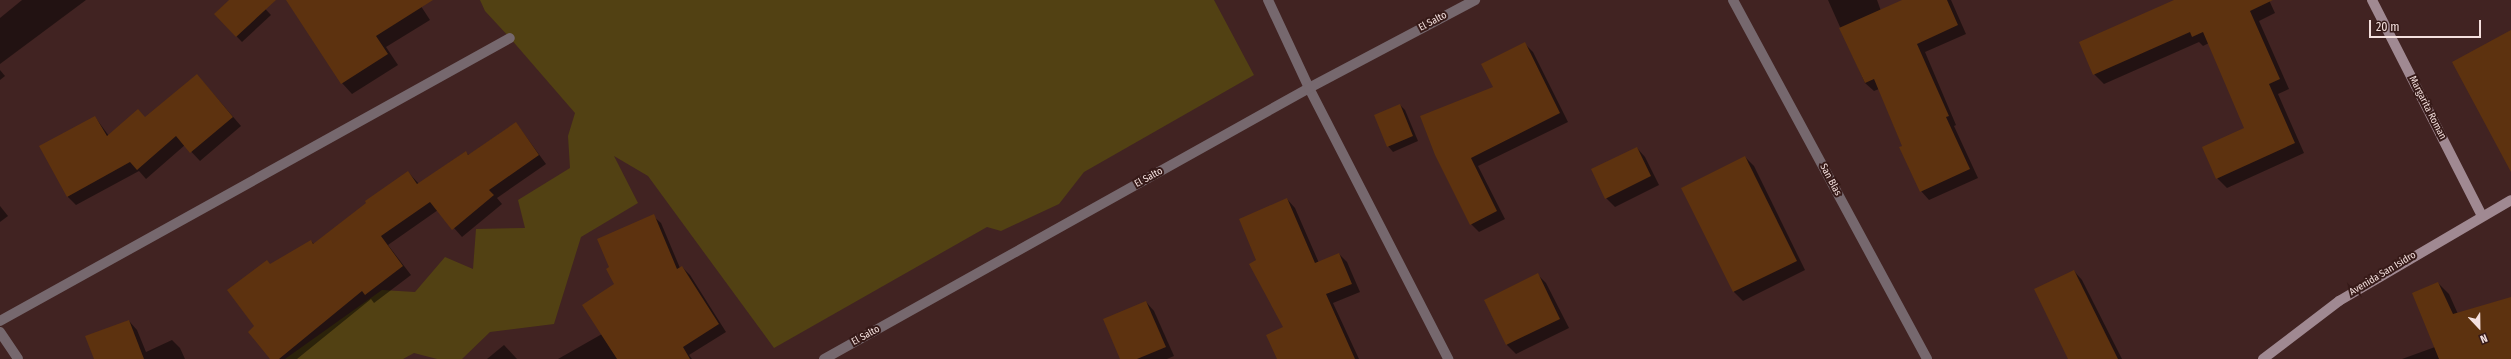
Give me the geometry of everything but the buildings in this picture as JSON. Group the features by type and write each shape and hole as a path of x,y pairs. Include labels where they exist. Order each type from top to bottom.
{"main road":[{"name":"Margarita Roman","path":"2372,0 2482,216"},
{"name":"Avenida San Isidro","path":"2263,359 2338,301 2511,200"}],"street":[{"path":"1268,0 1309,88 1448,359"},
{"name":"El Salto","path":"824,359 1309,88 1475,0"},
{"name":"San Blas","path":"1733,0 1927,359"},
{"path":"0,320 510,38"},
{"path":"0,332 18,359"}],"shaded area":[{"path":"480,0 1214,0 1254,75 1084,172 1059,204 1001,231 987,227 774,348 648,176 614,156 638,203 581,237 554,324 490,332 462,359 437,359 414,353 403,359 285,359 382,290 415,292 445,257 473,269 476,229 525,228 518,200 570,168 568,136 575,113 485,11"}]}
